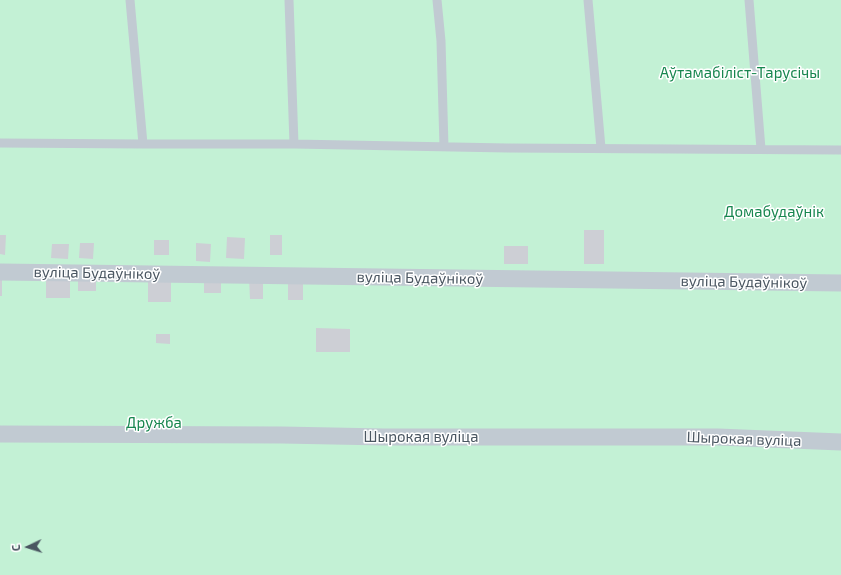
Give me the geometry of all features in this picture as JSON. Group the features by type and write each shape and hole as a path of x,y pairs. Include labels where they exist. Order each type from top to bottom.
{"street":[{"name":"вуліца Будаўнікоў","path":"0,272 841,284"},
{"name":"Шырокая вуліца","path":"0,434 282,435 384,437 718,437 841,442"}],"lane":[{"path":"130,0 143,144"},
{"path":"289,0 294,144"},
{"path":"436,0 441,41 444,147"},
{"path":"588,0 601,148"},
{"path":"749,0 761,149"},
{"path":"0,143 294,144 444,147 841,150"}],"green space":[{"path":"0,0 841,0 841,575 0,575"}],"building":[{"path":"584,230 604,230 604,264 584,264"},
{"path":"0,235 6,235 5,255 0,254"},
{"path":"270,235 282,235 282,255 270,255"},
{"path":"227,237 245,238 244,259 226,258"},
{"path":"154,240 169,240 169,255 154,255"},
{"path":"80,243 94,243 93,259 79,258"},
{"path":"196,243 211,244 210,262 196,261"},
{"path":"52,244 69,244 68,259 51,258"},
{"path":"504,246 528,246 528,264 504,264"},
{"path":"46,274 70,274 70,298 46,298"},
{"path":"96,274 96,291 78,291 78,275"},
{"path":"171,274 171,302 148,302 148,275"},
{"path":"0,275 2,275 2,296 0,296"},
{"path":"204,275 221,275 221,293 204,293"},
{"path":"249,278 263,278 263,299 250,299"},
{"path":"288,283 303,283 303,300 288,300"},
{"path":"316,328 350,329 350,352 316,352"},
{"path":"156,334 170,334 170,344 156,343"}],"park label":[{"name":"Аўтамабіліст-Тарусічы","path":"740,73"},
{"name":"Домабудаўнік","path":"774,212"},
{"name":"Дружба","path":"154,423"}]}
